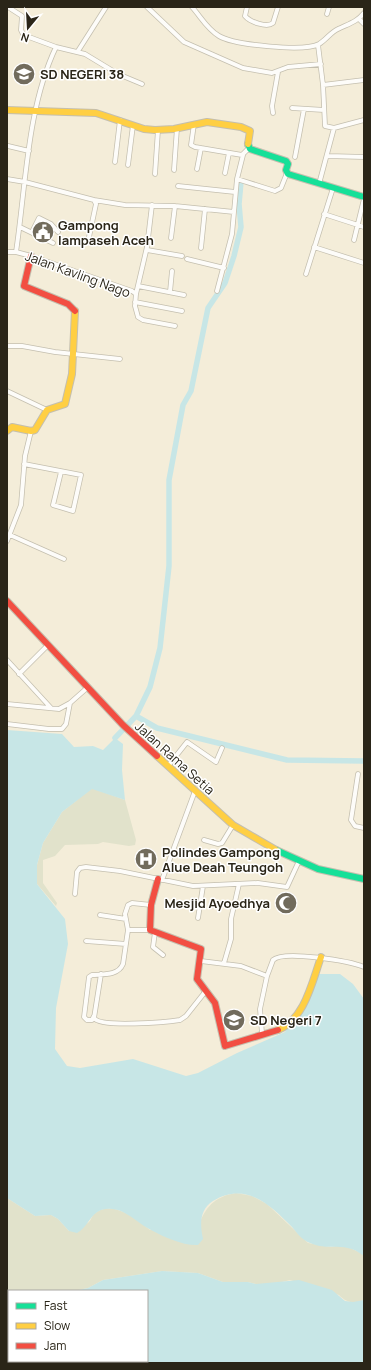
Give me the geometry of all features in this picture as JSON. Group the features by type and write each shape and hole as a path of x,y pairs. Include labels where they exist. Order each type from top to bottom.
{"street":[{"path":"8,7 22,16 21,30 23,34 56,47 78,51 114,72 142,84"},
{"path":"78,51 106,7"},
{"path":"147,7 184,42 243,68 268,73 278,72 288,67 321,64"},
{"path":"192,7 206,26 226,39 263,46 318,44 334,31 359,19 364,13"},
{"path":"247,7 245,16 247,19 269,25 273,23 278,7"},
{"path":"327,14 329,7"},
{"path":"359,19 364,24"},
{"path":"318,44 323,85 325,126 334,128 364,120"},
{"path":"16,252 36,111 47,68 56,47"},
{"path":"273,113 272,106 278,72"},
{"path":"323,85 364,80"},
{"path":"292,108 324,110"},
{"path":"295,157 304,109"},
{"path":"7,110 96,113 133,125 158,130 207,122 247,129 250,132 249,148 243,155 237,179 232,234 217,291"},
{"path":"115,162 120,120"},
{"path":"194,124 191,145 243,155"},
{"path":"128,165 133,125"},
{"path":"174,170 177,128"},
{"path":"319,184 328,156 334,128"},
{"path":"155,174 158,130"},
{"path":"8,146 30,151"},
{"path":"197,169 201,148"},
{"path":"237,179 275,191 281,188 287,173 288,164 286,161 249,148"},
{"path":"225,173 229,153"},
{"path":"328,156 364,157"},
{"path":"287,173 364,198 354,240"},
{"path":"7,179 26,182 94,200 125,205 176,206 234,212"},
{"path":"178,186 235,192"},
{"path":"306,274 332,188"},
{"path":"89,237 96,204 94,200"},
{"path":"136,294 147,250 152,205"},
{"path":"171,238 176,206"},
{"path":"201,248 205,209"},
{"path":"324,214 364,227"},
{"path":"32,232 39,218 51,224 58,232"},
{"path":"20,227 53,243"},
{"path":"314,247 364,263"},
{"path":"147,250 182,256"},
{"name":"Jalan Kavling Nago","path":"7,252 16,252 31,256 136,294 135,302 137,315 140,318 175,326"},
{"path":"7,391 47,410 61,406 66,402 71,376 75,308 24,286 31,256"},
{"path":"187,259 224,268"},
{"path":"170,292 172,271"},
{"path":"138,286 184,295"},
{"path":"135,302 182,311"},
{"path":"7,346 22,346 120,359"},
{"path":"9,428 31,431 37,428 47,410"},
{"path":"7,541 20,505 24,464 31,431"},
{"path":"24,464 81,475 73,511 53,505 61,472"},
{"path":"10,535 64,559"},
{"name":"Jalan Rama Setia","path":"7,601 47,646 133,735 234,825 281,853 318,869 364,879"},
{"path":"20,674 47,646"},
{"path":"7,660 51,708"},
{"path":"7,704 58,710 70,703 87,688"},
{"path":"7,724 62,729 66,724 70,703"},
{"path":"168,766 187,742 216,762 222,748"},
{"path":"358,774 350,820 355,826 364,828"},
{"path":"163,955 153,947 151,905 195,791"},
{"path":"204,840 218,844 222,843 234,825"},
{"path":"75,894 77,872 80,868 86,867 120,871 184,885 203,886 258,883 287,887 299,861"},
{"path":"224,964 231,939 231,920 239,884"},
{"path":"198,918 203,886"},
{"path":"101,974 94,1016 92,1020 87,1020 84,1017 84,1006 90,977 92,975 116,972 120,969 128,930 125,911 128,905 132,903 151,905"},
{"path":"100,915 126,919"},
{"path":"128,930 153,931 199,947 202,952 197,979 214,1003 224,1045 232,1045 283,1028 293,1019 303,1004 321,957"},
{"path":"86,941 126,944"},
{"path":"262,1034 260,1010 271,962 277,956 321,957 356,963 364,967"},
{"path":"201,961 241,966 267,976"},
{"path":"94,1016 96,1021 99,1022 131,1023 180,1020 186,1016 205,992"}],"green space":[{"path":"92,788 125,800 136,840 135,845 129,846 103,842 98,844 65,845 55,856 43,860 43,883 57,903 56,906 37,884 37,865 43,843 62,812"},
{"path":"236,1193 252,1196 267,1204 308,1243 331,1247 340,1245 363,1254 364,1300 360,1302 350,1302 339,1295 290,1280 274,1284 223,1282 198,1273 162,1271 103,1280 88,1288 79,1290 8,1290 7,1316 7,1198 35,1216 51,1215 58,1219 69,1231 87,1223 94,1214 101,1210 108,1209 124,1212 150,1230 200,1222 209,1206 223,1196"}],"water":[{"path":"7,730 62,734 74,747 93,746 103,750 115,738 123,744 122,770 125,800 92,789 62,812 43,843 37,865 37,884 65,919 68,944 56,1008 55,1049 67,1066 80,1068 133,1059 186,1076 198,1073 237,1053 285,1032 304,1002 315,974 340,974 353,984 364,999 364,1256 350,1248 324,1247 307,1242 275,1211 257,1198 247,1195 225,1195 208,1205 203,1213 201,1223 203,1239 198,1245 180,1243 156,1233 128,1215 115,1209 101,1210 97,1212 77,1233 69,1231 58,1219 51,1215 35,1216 7,1198"},
{"path":"162,1271 198,1273 223,1282 248,1282 256,1284 299,1280 332,1290 345,1301 353,1302 364,1300 364,1363 7,1363 8,1316 8,1362 148,1362 148,1290 79,1290 88,1288 103,1280"}],"waterway":[{"path":"136,716 150,687 160,648 169,566 169,480 183,405 191,391 208,308 225,283 234,256 241,227 239,204 241,182"},
{"path":"115,738 136,716 157,728 287,760 364,761"}],"traffic: fast":[{"path":"248,144 250,149 286,161 288,164 286,170 288,174 364,197"},
{"path":"276,850 318,869 364,879"}],"traffic: slow":[{"path":"7,110 96,113 144,129 155,130 174,129 207,122 241,127 250,131 248,144"},
{"path":"7,431 12,427 31,431 35,430 47,410 65,404 72,374 75,311"},
{"path":"157,756 233,825 276,850"},
{"path":"278,1030 287,1025 301,1009 311,988 321,957"}],"traffic: jam":[{"path":"31,256 24,286 68,304 75,311"},
{"path":"7,601 123,725 157,756"},
{"path":"158,879 151,905 150,930 201,949 197,979 215,1003 225,1046 278,1030"}],"place":[{"name":"SD NEGERI 38","path":"24,74"},
{"name":"Gampong lampaseh Aceh","path":"43,232"},
{"name":"Polindes Gampong Alue Deah Teungoh","path":"146,859"},
{"name":"Mesjid Ayoedhya","path":"286,903"},
{"name":"SD Negeri 7","path":"234,1020"}]}
